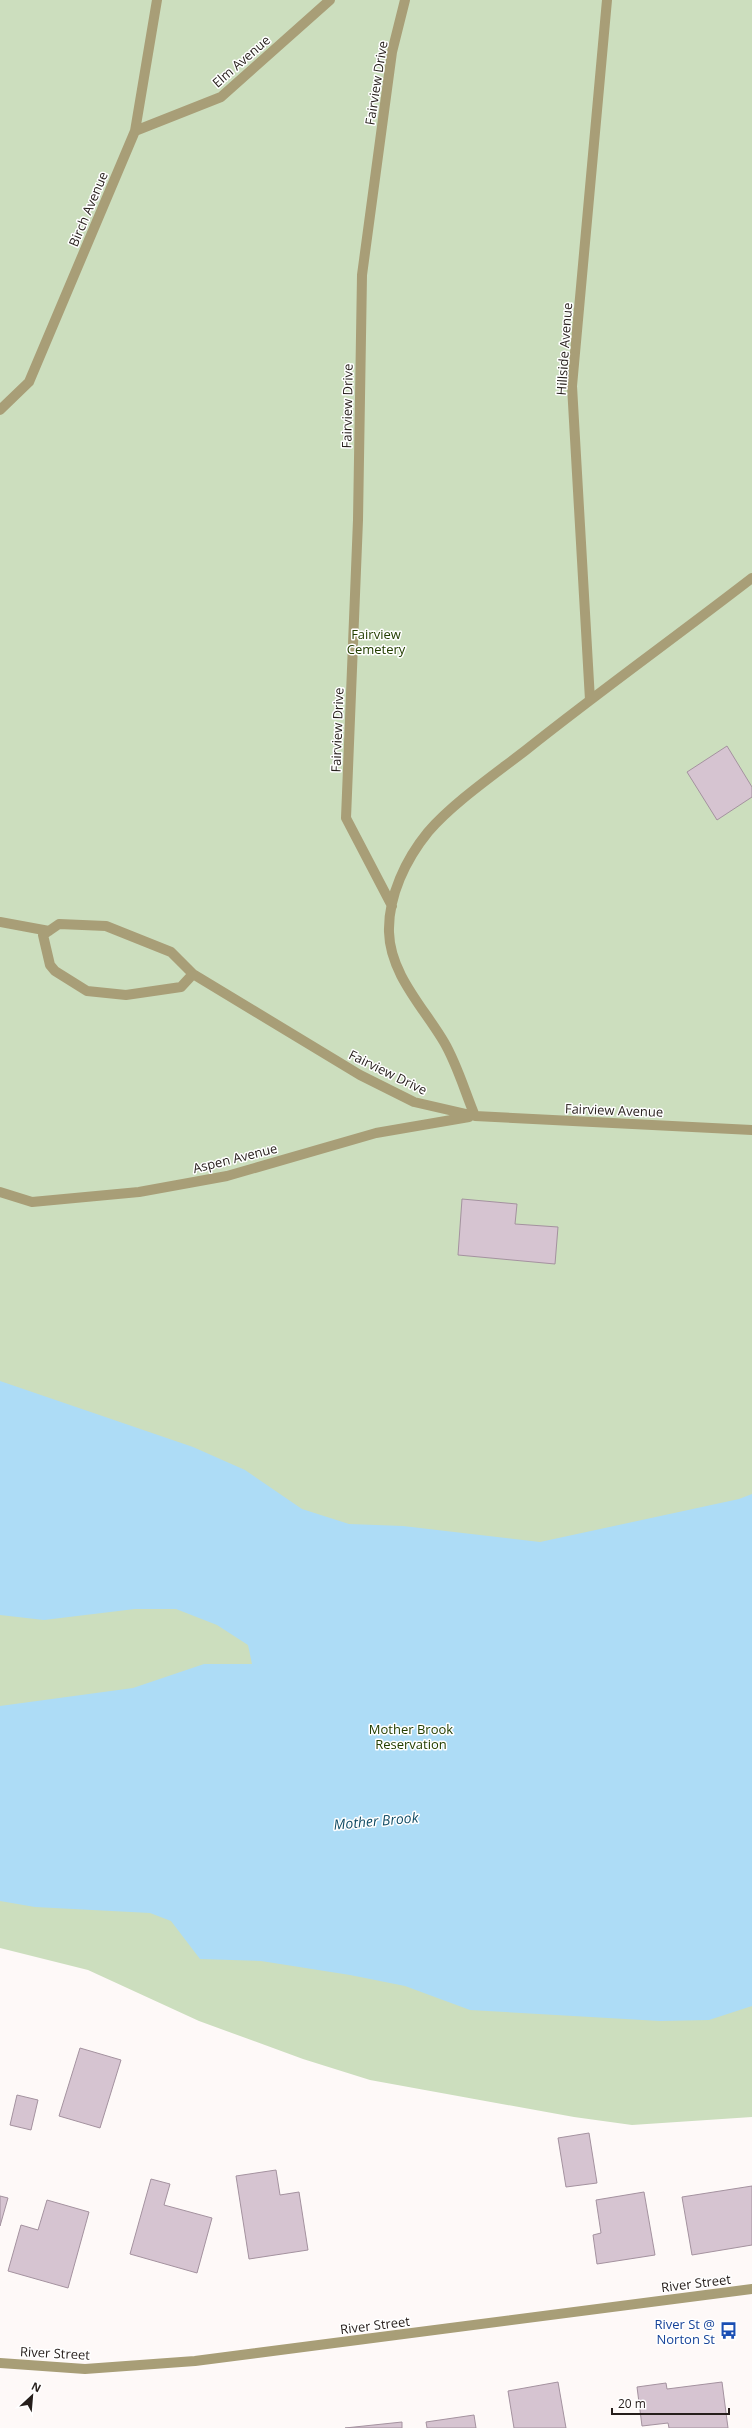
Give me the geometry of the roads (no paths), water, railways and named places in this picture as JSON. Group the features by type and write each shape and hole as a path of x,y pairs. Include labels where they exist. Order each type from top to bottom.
{"street":[{"name":"Birch Avenue","path":"0,410 29,382 135,131 157,0"},
{"name":"Elm Avenue","path":"135,131 221,97 330,0"},
{"name":"Fairview Drive","path":"392,906 346,818 358,520 362,275 392,52 405,0"},
{"name":"Hillside Avenue","path":"590,700 572,386 607,0"},
{"path":"475,1116 444,1043 415,999 396,963 389,932 392,906 404,866 429,832 472,792 590,700 752,578"},
{"path":"0,922 49,931"},
{"name":"Fairview Drive","path":"49,931 59,924 106,926 171,952 194,974 360,1075 414,1102 475,1116"},
{"path":"49,931 43,935 50,965 55,971 87,991 126,995 181,987 194,974"},
{"name":"Fairview Avenue","path":"475,1116 752,1130"},
{"name":"Aspen Avenue","path":"0,1192 32,1202 139,1192 227,1176 376,1133 475,1116"},
{"name":"River Street","path":"0,2363 86,2369 195,2361 752,2289"}],"water":[{"name":"Mother Brook Reservation","path":"0,1381 193,1447 245,1470 302,1509 349,1524 403,1526 540,1542 739,1499 752,1494 752,2006 709,2020 660,2021 470,2010 405,1986 350,1975 261,1961 200,1959 171,1921 150,1913 35,1907 0,1901 0,1706 133,1688 204,1664 252,1664 248,1645 217,1625 176,1609 135,1609 44,1620 0,1615"}],"place":[{"name":"River St @ Norton St","path":"728,2331"}],"park label":[{"name":"Fairview Cemetery","path":"376,642"}],"water label":[{"name":"Mother Brook","path":"376,1821"}]}
